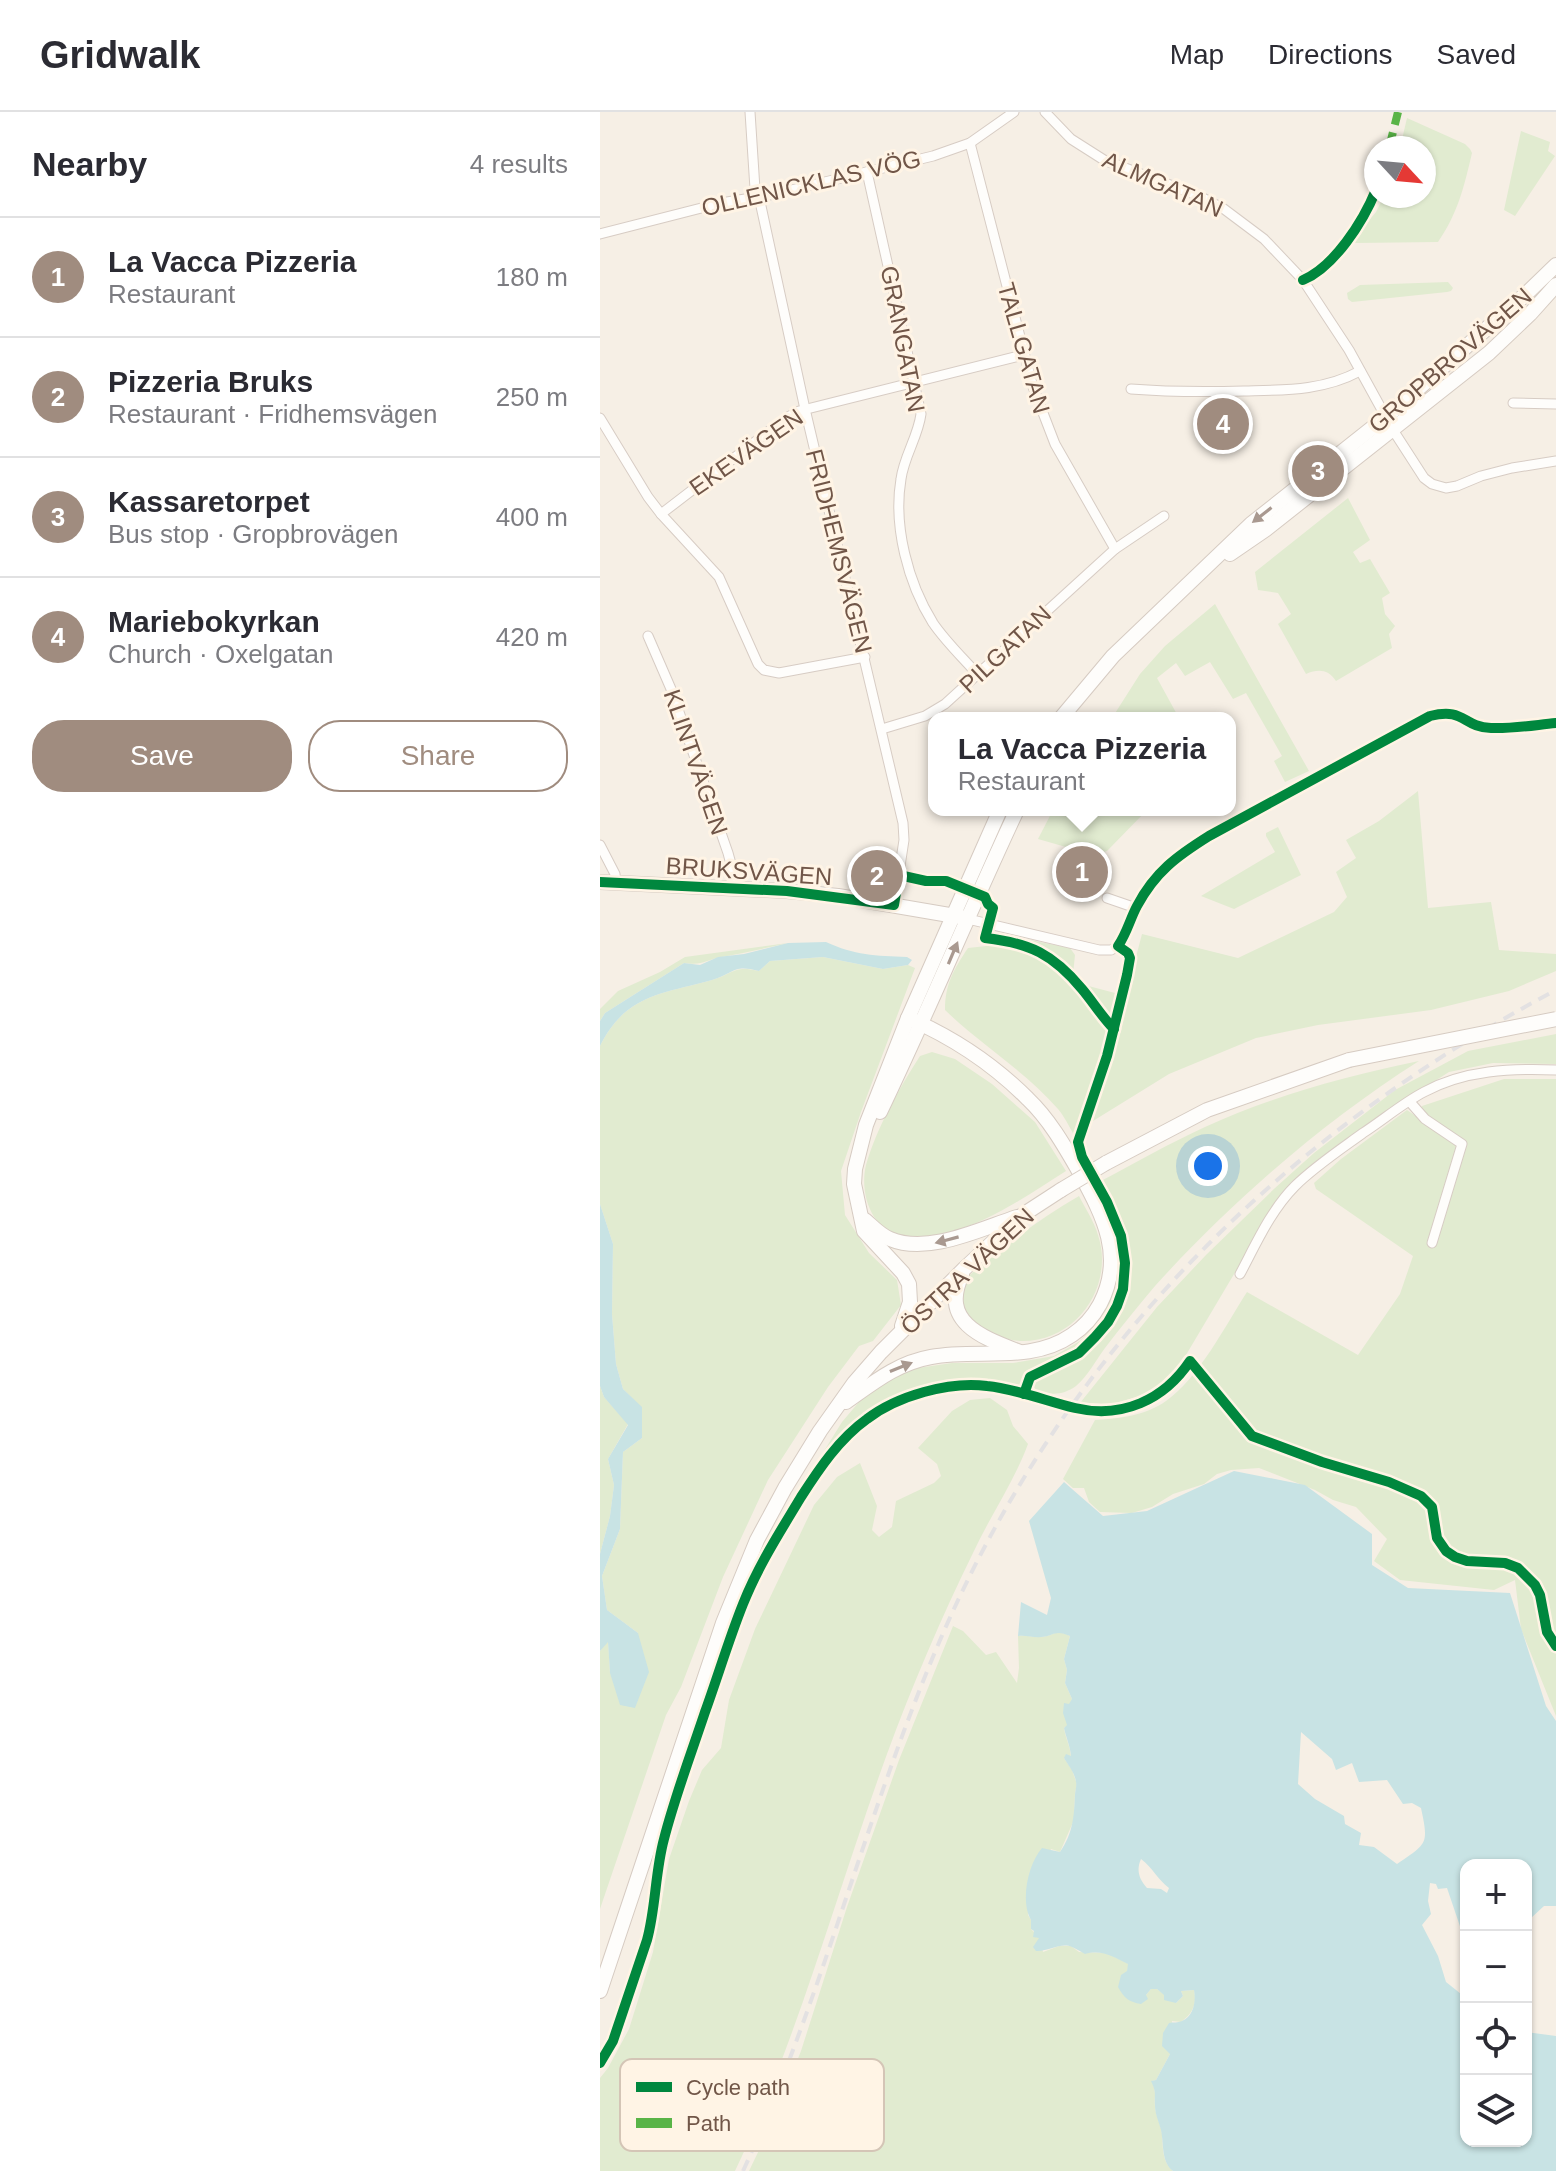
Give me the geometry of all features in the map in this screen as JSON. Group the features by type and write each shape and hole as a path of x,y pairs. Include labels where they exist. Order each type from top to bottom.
{"street":[{"name":"FRIDHEMSVÄGEN","path":"750,112 755,189 904,832 894,905"},
{"name":"OLLENICKLAS VÖG","path":"600,234 721,203 933,156 970,143 1014,112"},
{"name":"ALMGATAN","path":"1045,112 1071,139 1104,160 1199,196 1224,209 1264,239 1303,280 1349,350 1424,478 1439,487 1457,486 1512,468 1556,461"},
{"name":"TALLGATAN","path":"970,143 1037,400 1055,444 1113,544"},
{"name":"GRANGATAN","path":"867,172 921,414 901,480 902,540 909,567 934,624 978,675"},
{"name":"GROPBROVÄGEN","path":"1390,424 1556,265"},
{"name":"GROPBROVÄGEN","path":"1066,712 1113,656 1251,524 1489,353 1556,285"},
{"name":"EKEVÄGEN","path":"661,514 786,418 805,409 1023,355"},
{"path":"1131,389 1180,393 1300,389 1328,385 1360,371"},
{"path":"1513,403 1556,404"},
{"path":"600,418 637,481 661,514 719,577 758,664 764,670 779,673 865,657"},
{"name":"PILGATAN","path":"933,712 978,675 1113,544 1164,516"},
{"name":"KLINTVÄGEN","path":"648,636 671,689 738,890"},
{"path":"961,917 1099,950 1111,950 1124,937 1136,908 1162,869 1184,851 1430,716 1445,712 1459,714 1480,727 1492,728 1548,724"},
{"name":"PILGATAN","path":"882,729 928,714"},
{"path":"859,1151 922,1025 998,816"},
{"path":"901,1330 910,1302 909,1284 903,1273 864,1231 854,1184 859,1151 866,1125 908,1018 1014,816"},
{"path":"600,845 615,874 616,883"},
{"name":"BRUKSVÄGEN","path":"600,882 787,891 961,917"},
{"path":"1107,898 1136,908"},
{"path":"836,1409 887,1373 909,1363 945,1355 1003,1355 1059,1343 1086,1324 1096,1312 1109,1281 1112,1263 1107,1231 1091,1193 1055,1130 1031,1101 990,1067 950,1039 908,1018"},
{"name":"ÖSTRA VÄGEN","path":"600,1991 731,1604 772,1511 806,1452 836,1409 863,1372 901,1330 1021,1216 1106,1163 1207,1110 1349,1060 1556,1019"},
{"path":"1240,1274 1278,1207 1296,1186 1350,1143 1425,1091 1470,1075 1522,1068 1556,1070"},
{"path":"1410,1102 1425,1119 1462,1144 1433,1240"},
{"path":"859,1214 888,1239 911,1244 934,1243 1021,1216"},
{"path":"965,1268 955,1294 959,1313 976,1333 1021,1352"}],"green space":[{"path":"1407,118 1470,149 1472,153 1455,210 1438,242 1356,243 1352,241 1378,208 1436,208 1436,136 1403,136"},
{"path":"1521,131 1550,142 1548,151 1555,156 1515,216 1504,210"},
{"path":"1448,282 1453,288 1447,292 1352,302 1347,293 1360,285"},
{"path":"1348,498 1370,540 1353,552 1360,563 1370,559 1390,593 1382,598 1385,614 1395,626 1389,634 1392,648 1336,681 1322,671 1306,674 1278,624 1291,614 1278,593 1258,590 1255,572"},
{"path":"1215,604 1309,771 1285,782 1274,761 1282,756 1246,693 1233,699 1210,662 1185,676 1176,663 1157,678 1176,712 1116,712 1140,674 1165,646"},
{"path":"1418,791 1428,908 1491,902 1499,950 1556,954 1556,971 1509,991 1431,1010 1318,1025 1256,1038 1169,1074 1093,1121 1142,934 1238,958 1334,912 1347,897 1336,872 1356,858 1346,840 1379,821"},
{"path":"1050,816 1141,816 1107,851 1094,855 1038,839"},
{"path":"1278,827 1301,875 1234,909 1201,896 1275,852 1266,833"},
{"path":"1020,938 1070,948 1075,955 1073,974 1050,954"},
{"path":"788,943 700,963 684,963 605,1013 600,1021 600,1009 618,991 685,957"},
{"path":"996,945 1027,949 1051,962 1084,997 1108,1033 1096,1079 1074,1135 1045,1095 945,1010 951,977 968,948"},
{"path":"823,957 883,969 908,965 915,968 841,1171 845,1215 869,1253 897,1280 901,1305 873,1341 859,1346 828,1387 768,1480 723,1577 681,1687 666,1715 600,1909 600,1651 608,1640 610,1673 638,1633 607,1610 602,1576 620,1529 623,1452 642,1438 642,1408 623,1389 616,1364 612,1314 613,1244 600,1204 600,1046 621,1016 661,993 712,980 739,969 759,971 770,961"},
{"path":"1081,984 1115,993 1111,1022"},
{"path":"1556,1034 1556,1064 1493,1063 1449,1072 1380,1116 1278,1200 1183,1360 1151,1393 1112,1404 1080,1403 1157,1307 1206,1255 1314,1153 1395,1090 1468,1051"},
{"path":"932,1052 955,1059 992,1084 1035,1122 1066,1171 983,1220 953,1231 916,1238 904,1237 893,1234 876,1220 864,1188 864,1176 882,1123 904,1082 920,1056"},
{"path":"1419,1061 1348,1110 1246,1194 1155,1286 1076,1386 1056,1394 1036,1390 1032,1384 1037,1379 1086,1355 1111,1326 1119,1310 1128,1276 1126,1239 1119,1215 1101,1181 1192,1133 1283,1096"},
{"path":"1504,1079 1556,1079 1556,1716 1521,1629 1515,1580 1494,1590 1400,1580 1374,1561 1387,1539 1356,1507 1259,1468 1217,1474 1204,1484 1132,1513 1100,1512 1089,1502 1084,1488 1073,1488 1063,1479 1095,1420 1141,1413 1158,1406 1178,1391 1211,1351 1247,1292 1358,1355 1400,1294 1413,1256 1316,1189 1314,1183 1407,1110 1417,1117 1422,1106"},
{"path":"1079,1196 1096,1230 1102,1254 1096,1291 1086,1308 1074,1322 1040,1339 1009,1339 975,1322 961,1303 961,1292 968,1277 1022,1234"},
{"path":"1119,1279 1113,1302 1102,1324 1076,1350 1033,1372 1019,1387 961,1380 927,1385 866,1412 840,1435 796,1496 842,1422 864,1396 904,1370 952,1363 1013,1363 1054,1356 1080,1341 1101,1320"},
{"path":"600,1386 604,1397 628,1424 608,1459 614,1485 600,1554"},
{"path":"990,1398 1007,1410 1013,1426 1028,1444 961,1578 906,1703 782,2059 620,2059 620,2151 744,2151 735,2171 600,2171 600,2078 629,2029 653,1952 669,1859 702,1770 721,1748 729,1700 755,1629 814,1505 837,1477 860,1463 877,1506 872,1530 879,1537 892,1527 896,1501 934,1483 941,1476 937,1464 918,1448 952,1411 970,1400"},
{"path":"953,1626 963,1631 986,1655 996,1652 1017,1683 1018,1636 1041,1637 1057,1633 1070,1636 1064,1659 1067,1670 1065,1683 1072,1699 1064,1728 1071,1757 1064,1758 1077,1784 1074,1820 1060,1852 1051,1849 1028,1915 1031,1929 1040,1938 1043,1952 1059,1946 1071,1946 1079,1952 1107,1953 1129,1964 1127,1971 1146,1995 1151,1989 1157,1989 1176,2003 1183,1996 1181,1991 1194,1990 1191,2012 1181,2022 1172,2021 1170,2054 1156,2080 1152,2081 1164,2154 1173,2171 749,2171 759,2151 884,2151 884,2059 798,2059 899,1760"}],"water":[{"path":"826,942 856,952 912,960 908,965 883,969 823,957 770,961 759,971 739,969 712,980 661,993 634,1006 621,1016 600,1046 600,1021 605,1013 684,963 700,965 718,957 788,943"},
{"path":"600,1204 613,1244 612,1314 616,1364 623,1389 642,1407 642,1438 623,1452 620,1529 602,1576 607,1610 638,1633 649,1672 635,1708 620,1705 610,1673 608,1642 600,1651 600,1554 614,1485 608,1459 628,1425 604,1397 600,1386"},
{"path":"1234,1471 1305,1485 1372,1534 1372,1565 1408,1588 1510,1593 1546,1706 1556,1721 1556,1906 1544,1906 1532,1917 1532,1859 1460,1859 1460,1926 1447,1888 1438,1889 1436,1884 1430,1883 1428,1901 1431,1914 1422,1925 1438,1956 1446,1982 1460,1993 1460,2147 1532,2147 1532,2033 1556,2036 1556,2171 1173,2171 1169,2167 1151,2081 1156,2080 1170,2054 1162,2046 1163,2033 1169,2023 1180,2022 1192,2012 1194,1990 1181,1991 1183,1996 1176,2003 1164,2000 1164,1995 1157,1989 1151,1989 1146,1995 1148,1999 1141,2004 1130,2001 1118,1987 1128,1964 1108,1954 1085,1954 1068,1946 1036,1951 1033,1947 1039,1938 1033,1937 1026,1903 1027,1883 1037,1855 1042,1848 1060,1852 1068,1838 1076,1785 1064,1758 1066,1754 1071,1756 1063,1713 1064,1703 1069,1704 1072,1699 1065,1683 1067,1670 1064,1659 1070,1636 1058,1633 1041,1637 1018,1636 1021,1602 1047,1615 1051,1598 1029,1521 1064,1482 1103,1516 1147,1511","holes":["1301,1732 1332,1759 1336,1770 1352,1763 1359,1782 1387,1780 1403,1804 1412,1803 1421,1808 1425,1836 1415,1852 1397,1864 1374,1847 1359,1845 1361,1833 1345,1824 1344,1816 1315,1799 1298,1784","1141,1859 1169,1888 1167,1893 1144,1885 1139,1871"]}],"railway":[{"path":"789,2059 881,1794 928,1669 978,1559 1037,1456 1105,1361 1180,1273 1264,1192 1354,1118 1452,1050 1556,990"},
{"path":"743,2171 752,2151"}],"marked path":[{"path":"1392,136 1398,112"}],"cycle path":[{"path":"1303,280 1315,274 1336,254 1367,208"},
{"path":"1024,1394 1030,1377 1079,1353 1095,1337 1108,1322 1123,1289 1125,1263 1121,1236 1107,1202 1082,1157 1078,1142 1107,1056 1127,975 1130,958 1118,946 1151,884 1177,858 1209,836 1430,716 1450,714 1491,728 1556,723"},
{"path":"600,882 787,891 894,905 899,875 926,881 946,881 985,897 993,908 985,938 1028,947 1050,959 1082,989 1114,1029"},
{"path":"600,2063 613,2041 647,1940 668,1823 749,1590 785,1523 830,1455 857,1427 893,1403 940,1388 972,1385 1009,1390 1075,1408 1109,1411 1155,1396 1180,1375 1190,1361 1252,1436 1389,1482 1421,1496 1432,1507 1437,1538 1446,1551 1467,1561 1505,1563 1518,1568 1535,1585 1540,1595 1547,1632 1556,1646"}],"place":[{"name":"Mariebokyrkan","path":"1223,424"},
{"name":"Kassaretorpet","path":"1318,471"},
{"name":"La Vacca Pizzeria","path":"1082,872"},
{"name":"Pizzeria Bruks","path":"877,876"}]}
